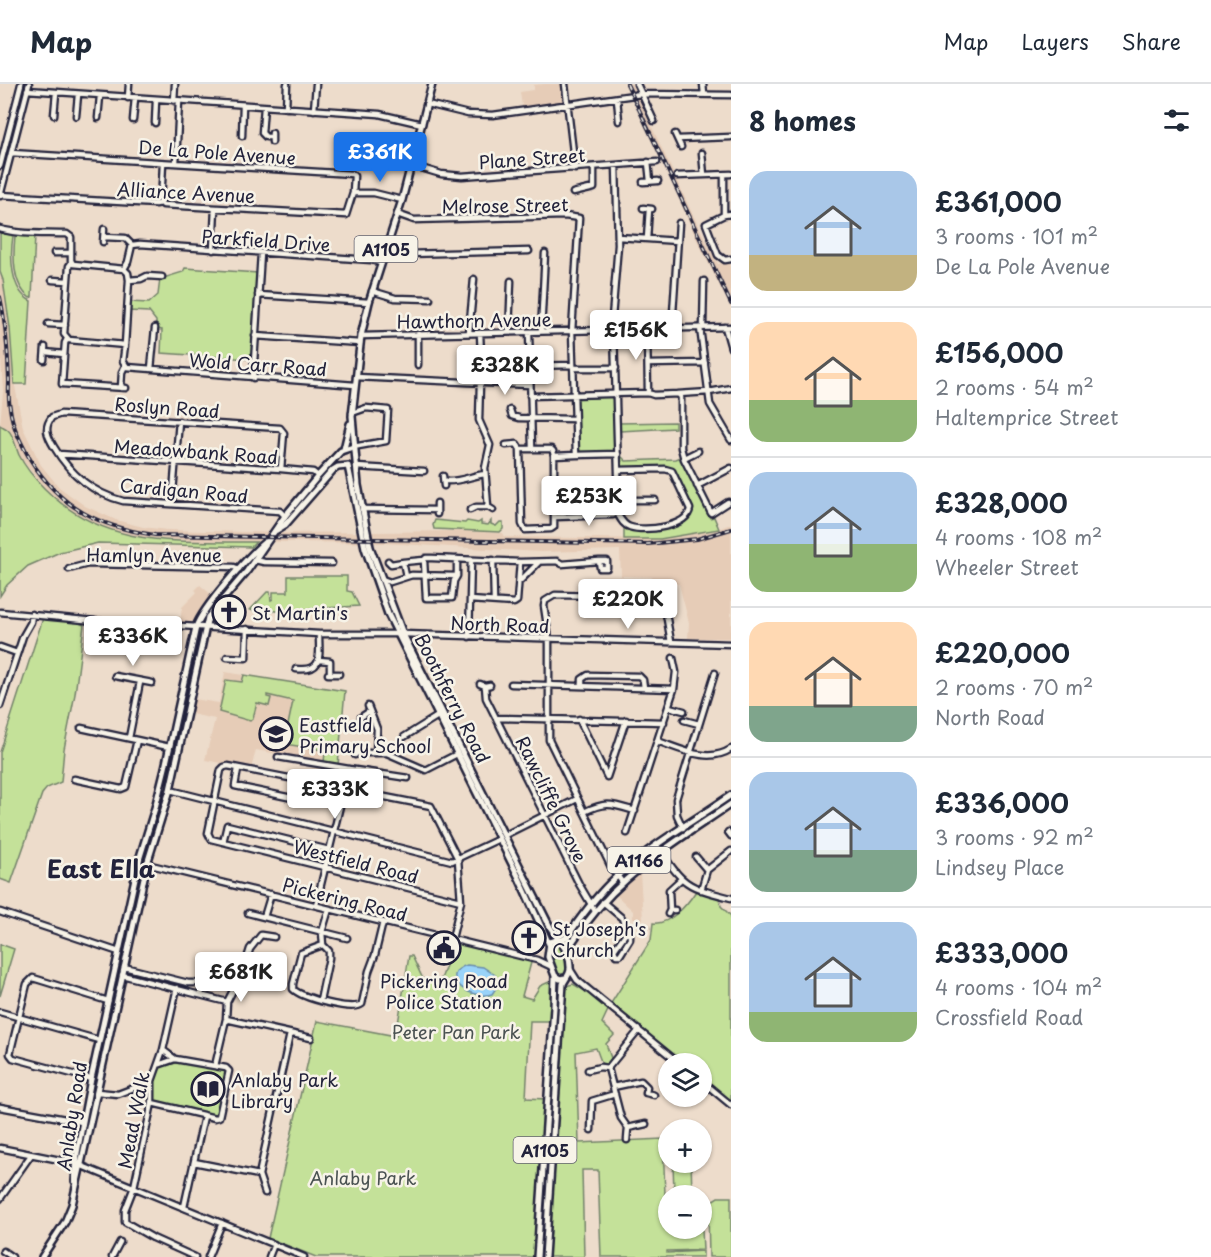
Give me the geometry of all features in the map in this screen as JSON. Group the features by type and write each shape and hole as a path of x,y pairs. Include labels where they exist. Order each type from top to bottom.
{"main road":[{"name":"Anlaby Road","path":"353,447 352,415 355,385 369,302 398,214 432,84"},
{"name":"Anlaby Road","path":"79,1165 147,864 171,790 208,617 255,560 285,516 341,452 352,415"},
{"path":"341,452 353,447"},
{"name":"A1105","path":"353,447 354,456"},
{"path":"341,452 349,450 354,456 352,463 346,466"},
{"name":"A1105","path":"341,452 338,460 346,466"},
{"name":"Boothferry Road","path":"354,456 370,547 400,634"},
{"name":"Anlaby Road","path":"275,532 285,525 333,470 346,466"},
{"name":"Boothferry Road","path":"346,466 374,576 400,634 502,837 549,944"},
{"name":"Anlaby Road","path":"42,1257 65,1222 75,1191 82,1122 99,1040 139,860 155,808 195,627 203,612 253,553 269,539"},
{"name":"Boothferry Road","path":"441,715 457,754 549,925 560,940"},
{"name":"A1166","path":"567,952 573,940 595,911 622,882 714,811 731,795"},
{"name":"A1166","path":"560,940 567,937 591,905 618,876 683,828 731,804"},
{"path":"549,944 560,940"},
{"name":"A1105","path":"545,1257 563,984 570,969 567,952 560,940"},
{"name":"A1105","path":"537,1257 554,1007 555,976 548,957 549,944"},
{"path":"555,976 566,977"}],"street":[{"path":"0,166 21,84"},
{"path":"0,196 28,84"},
{"path":"128,98 129,84"},
{"path":"175,84 176,163"},
{"path":"286,108 287,84"},
{"path":"314,110 316,84"},
{"path":"565,84 575,169"},
{"path":"637,84 654,121"},
{"path":"703,84 704,94"},
{"path":"27,90 386,114 422,124"},
{"path":"54,115 56,93"},
{"path":"427,104 468,114 493,115 641,94 731,94"},
{"path":"76,116 78,95"},
{"path":"98,118 100,96"},
{"path":"133,120 135,98"},
{"path":"617,98 619,121"},
{"path":"155,123 156,100"},
{"path":"242,136 243,105"},
{"path":"264,107 262,133 266,137 272,137"},
{"path":"681,147 676,137 731,137"},
{"name":"De La Pole Avenue","path":"11,153 352,174 354,176 353,193"},
{"path":"702,153 704,175"},
{"path":"648,162 650,181"},
{"name":"Plane Street","path":"411,165 441,174 462,176 657,162"},
{"path":"161,203 163,163"},
{"path":"616,165 618,237 613,330 618,454 617,513 625,524 631,527 655,528 670,525 690,513 672,471 665,469 618,470"},
{"path":"573,193 594,188 594,167"},
{"path":"677,176 691,173 731,174"},
{"path":"724,175 724,215"},
{"path":"643,182 658,181"},
{"path":"353,193 374,193 402,200"},
{"name":"Alliance Avenue","path":"0,196 161,203 346,215 353,193"},
{"path":"724,194 731,195"},
{"path":"213,250 215,208"},
{"path":"642,208 651,209 647,239"},
{"name":"Melrose Street","path":"398,214 414,220 577,216 579,218 572,331"},
{"path":"731,214 706,224 718,255 724,260 731,259"},
{"path":"672,328 679,223"},
{"name":"Parkfield Drive","path":"104,229 103,239 125,238 132,245 371,260 381,263"},
{"path":"0,230 15,233 26,231 67,234 71,237 72,262 69,266 64,334 68,339 124,345"},
{"path":"618,237 678,243"},
{"path":"124,269 132,245"},
{"path":"386,248 406,254 529,251"},
{"path":"54,254 71,253"},
{"path":"253,378 261,253"},
{"path":"541,331 545,253"},
{"path":"68,339 64,343 62,383 124,388 122,372 125,366 123,362 128,273 124,269 72,262"},
{"path":"129,280 147,276 162,277"},
{"path":"469,332 474,279"},
{"path":"52,280 68,281"},
{"path":"509,332 512,281"},
{"path":"702,283 702,328 710,404 731,440"},
{"path":"372,291 394,298 430,299"},
{"path":"258,295 369,302"},
{"path":"48,324 65,325"},
{"path":"728,327 731,348"},
{"name":"Hawthorn Avenue","path":"255,336 361,340 469,332 728,327"},
{"path":"151,369 154,328"},
{"path":"647,329 648,393"},
{"path":"572,331 578,455"},
{"path":"529,332 532,449"},
{"path":"480,333 481,356 491,356"},
{"path":"416,362 418,334"},
{"path":"44,360 45,350 64,354"},
{"path":"648,364 705,363"},
{"name":"Wold Carr Road","path":"125,366 158,371 355,385"},
{"path":"529,366 616,368"},
{"path":"356,377 530,385"},
{"path":"469,510 476,507 490,508 485,474 490,445 479,420 480,383"},
{"path":"530,396 648,393 654,395 709,392 731,388"},
{"path":"678,394 681,397 681,448 684,458 711,513 728,502"},
{"path":"352,415 366,408 388,410 386,441 353,447"},
{"path":"508,412 512,417 575,419"},
{"name":"Roslyn Road","path":"59,454 46,434 49,420 57,414 178,421 280,428 284,432 281,469"},
{"path":"172,504 178,421"},
{"path":"506,445 517,444 520,449 523,528 525,530 551,529 555,524 554,454 551,449 520,449"},
{"path":"684,458 698,451"},
{"name":"Meadowbank Road","path":"59,454 281,469 313,472 318,476"},
{"name":"Cardigan Road","path":"59,454 65,465 88,485 123,501 280,511 285,516"},
{"path":"554,454 618,454"},
{"path":"65,465 71,456"},
{"path":"356,467 424,471"},
{"path":"697,486 731,468"},
{"path":"444,481 461,481 485,474"},
{"path":"554,486 618,484"},
{"path":"619,501 654,500"},
{"path":"362,509 437,512 437,503"},
{"path":"555,517 617,513"},
{"path":"388,560 391,564 426,558 520,562 557,561 562,564 599,561"},
{"path":"424,560 426,598 453,598 457,558"},
{"path":"255,560 332,563"},
{"path":"469,637 471,560"},
{"path":"493,560 494,601"},
{"path":"403,562 406,576"},
{"path":"470,600 514,603 517,601 520,562"},
{"path":"520,581 538,562"},
{"name":"Hamlyn Avenue","path":"69,569 88,564 99,564 234,567 239,570"},
{"path":"385,588 390,582 406,576 457,576"},
{"path":"382,579 390,582"},
{"path":"622,882 611,867 549,740 549,639 545,601 555,595 657,597 663,602 665,608 670,642"},
{"name":"North Road","path":"0,612 95,621 319,634 400,634 731,644"},
{"path":"0,705 32,614"},
{"path":"227,657 249,658 247,629"},
{"path":"295,669 314,668 319,660 319,634"},
{"path":"0,647 17,653"},
{"path":"627,833 674,689 676,672 673,658"},
{"path":"319,660 330,661 329,674 339,674"},
{"path":"115,676 149,682 148,672"},
{"path":"582,686 582,679 588,675 639,676 643,680 644,688"},
{"path":"683,828 677,815 676,801 713,675"},
{"path":"129,738 140,682"},
{"path":"515,682 549,686 674,689"},
{"name":"Rawcliffe Grove","path":"485,685 486,698 595,911"},
{"path":"669,707 684,711"},
{"path":"361,717 369,709 377,729 376,753"},
{"path":"404,737 441,715"},
{"path":"496,718 664,722"},
{"path":"579,719 607,777 626,720"},
{"path":"684,720 699,724"},
{"path":"81,728 169,747"},
{"path":"74,779 121,789 126,787 137,740"},
{"path":"657,741 691,752 716,756 731,749"},
{"path":"356,752 387,753 426,770 457,754"},
{"path":"278,757 408,778"},
{"path":"329,850 227,825 223,842 211,839 208,833 221,770 224,766 431,806 458,859 461,901 452,939"},
{"path":"238,769 235,786 311,802"},
{"path":"316,905 349,769"},
{"path":"171,790 452,861 577,799"},
{"path":"584,812 608,803 635,811"},
{"path":"623,825 629,827"},
{"name":"Westfield Road","path":"223,842 461,901"},
{"path":"657,846 681,879 701,890 731,898"},
{"path":"701,890 707,870 731,851"},
{"path":"696,857 707,870"},
{"name":"Pickering Road","path":"147,864 537,960 550,966"},
{"path":"671,911 669,890 681,879"},
{"path":"264,917 271,894"},
{"path":"603,902 619,915 630,935 620,955 616,956 614,951 623,935 627,933"},
{"path":"320,1001 329,958 329,951 323,945 322,932 329,909"},
{"path":"0,912 119,952"},
{"path":"248,914 347,938"},
{"path":"323,945 301,953 293,989 320,1001 356,1008 362,1004 383,922"},
{"path":"215,1066 226,1019 227,1002 243,971 250,949 261,935 274,937"},
{"name":"Pickering Road","path":"537,960 548,957"},
{"path":"124,967 188,983 201,983 203,986 201,995"},
{"path":"570,969 577,980 667,1053"},
{"path":"243,971 263,977 264,974 270,976"},
{"path":"122,975 227,1002"},
{"path":"566,977 577,980"},
{"path":"91,1079 13,1058 10,1054 11,1048 27,984 33,978 108,1001"},
{"name":"Mead Walk","path":"177,988 163,1050 152,1081 152,1103 134,1187 125,1210 126,1222 153,1238 195,1257"},
{"path":"0,1012 99,1040"},
{"path":"226,1019 311,1038"},
{"path":"608,1068 639,1030"},
{"path":"265,1193 259,1175 290,1034"},
{"path":"152,1103 214,1118 219,1117 221,1111 229,1071 226,1068 175,1059 163,1050"},
{"path":"158,1065 175,1059"},
{"path":"588,1070 608,1068"},
{"path":"608,1068 621,1118 628,1128 627,1140"},
{"path":"97,1092 118,1094 152,1081"},
{"path":"613,1087 641,1081 647,1087 646,1093 654,1095"},
{"path":"712,1089 731,1105"},
{"path":"591,1131 592,1101 615,1094"},
{"path":"0,1107 82,1122"},
{"path":"184,1207 204,1116"},
{"path":"628,1128 647,1124"},
{"path":"0,1148 79,1165 302,1256"},
{"path":"0,1199 32,1155"},
{"path":"194,1162 259,1175"},
{"path":"208,1257 222,1223"},
{"path":"112,1257 120,1242"},
{"path":"269,1257 274,1245"},
{"path":"3,1251 12,1257"}],"shaded area":[{"path":"562,84 564,102 522,106 520,92 534,90 534,85"},
{"path":"625,84 632,84 718,264 729,262 731,308 697,240 645,121"},
{"path":"0,272 10,328 14,381 23,428 41,465 59,487 85,506 116,520 167,530 282,533 461,531 503,533 505,537 660,539 715,530 731,524 731,638 688,638 689,623 679,584 667,585 651,577 621,576 620,550 541,552 383,543 186,541 127,536 94,524 73,513 43,487 20,457 8,430 0,425 3,391"},
{"path":"493,353 510,353 510,361 529,361 528,383 465,380 466,361 493,361"},
{"path":"200,585 213,596 193,622 180,623 182,607 197,592 195,590"},
{"name":"Eastfield Primary School","path":"225,672 345,691 338,765 256,750 251,769 205,760 215,719 191,714 194,699 219,703"},
{"path":"640,873 643,919 633,919 633,911 615,894"}],"green space":[{"path":"0,232 13,236 12,262 15,281 24,296 31,301 26,384 14,384 10,328 0,272"},
{"path":"35,235 32,297 30,298 20,286 17,278 14,244 15,236"},
{"path":"185,268 258,273 253,357 250,359 161,353 162,330 156,329 156,321 149,312 129,311 129,302 149,303 158,295 160,279 183,272"},
{"path":"611,397 615,401 617,451 579,453 576,398"},
{"path":"675,422 675,428 620,431 619,423"},
{"path":"0,425 10,432 21,459 30,473 67,508 91,522 117,532 143,538 198,542 256,542 251,547 98,543 60,552 28,566 7,585 0,596"},
{"path":"621,456 626,461 680,457 710,518 714,517 719,529 660,539 624,539 624,526 631,529 671,526 689,517 691,506 673,470 664,467 622,467 620,466"},
{"path":"435,520 465,523 481,521 481,524 488,525 491,521 491,524 496,526 503,522 503,529 500,532 434,529"},
{"path":"288,576 347,576 347,591 352,592 359,606 277,611 250,610 267,592 270,592 271,600 273,592 288,592"},
{"path":"43,618 84,625 75,694 64,749 61,782 47,788 42,794 11,883 0,879 0,752"},
{"path":"244,675 345,691 338,765 324,762 323,750 284,744 293,701 267,695 271,698 269,706 257,703 250,721 219,712 226,680 242,682"},
{"path":"696,891 719,898 721,906 731,916 731,1104 712,1088 712,1053 669,1053 610,1006 602,1023 614,1035 606,1044 611,1058 607,1065 602,1064 596,1048 576,1052 579,1143 658,1139 658,1173 664,1173 665,1185 658,1185 658,1239 702,1239 703,1250 667,1251 667,1253 703,1251 703,1257 601,1257 598,1170 582,1170 584,1257 548,1257 566,986 573,984 610,1005 651,940 653,923 666,921 688,902"},
{"name":"Anlaby Park","path":"455,941 532,959 522,996 532,999 540,986 549,982 553,987 550,1021 530,1021 526,1098 546,1099 536,1257 316,1257 268,1238 317,1021 396,1036 409,956 412,956 423,979 440,982"},
{"path":"559,943 563,950 567,970 567,973 562,976 553,967 551,958 554,944"},
{"path":"0,944 14,949 0,996"},
{"path":"180,1062 225,1069 227,1072 216,1114 212,1115 154,1100 155,1080 161,1067"},
{"path":"673,1173 691,1173 692,1185 674,1185"},
{"path":"718,1197 731,1197 731,1257 709,1257 709,1239 712,1239 712,1201"}],"water":[{"path":"467,965 483,967 495,975 498,985 492,994 474,994 460,986 455,975 459,969"}],"railway":[{"path":"627,84 731,304"},
{"path":"0,297 7,349 9,404 23,447 54,490 83,512 116,527 155,535 648,544 697,539 731,529"}],"place":[{"name":"St Martin's","path":"229,612"},
{"name":"Eastfield Primary School","path":"276,734"},
{"name":"St Joseph's Church","path":"529,938"},
{"name":"Pickering Road Police Station","path":"444,948"},
{"name":"Anlaby Park Library","path":"208,1089"}],"district":[{"name":"East Ella","path":"101,868"}],"park label":[{"name":"Peter Pan Park","path":"456,1031"}]}
